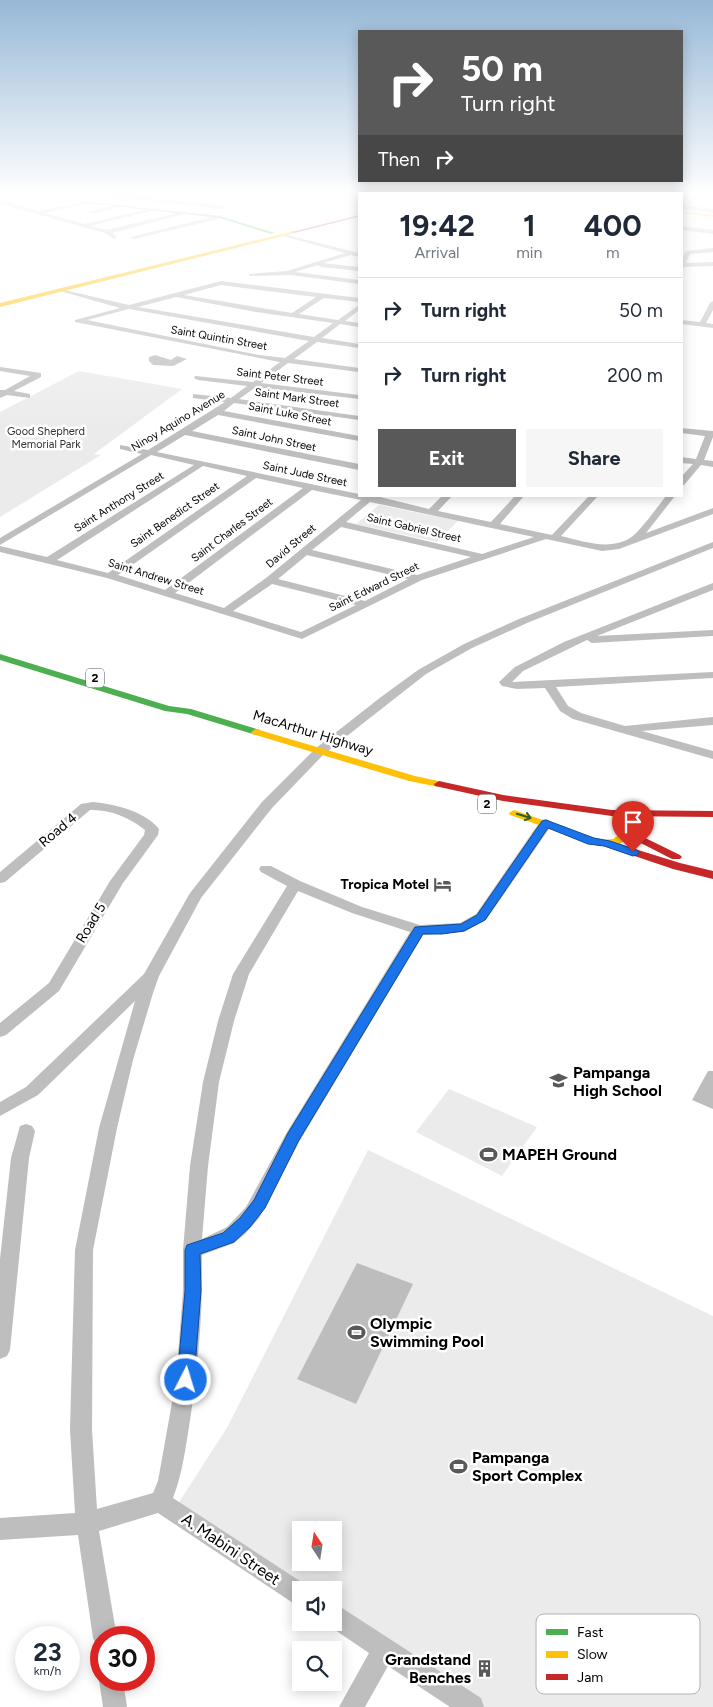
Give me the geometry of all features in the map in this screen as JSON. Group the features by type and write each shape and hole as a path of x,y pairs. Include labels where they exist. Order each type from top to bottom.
{"main road":[{"path":"0,297 101,273"},
{"path":"0,305 131,273"},
{"path":"19,300 14,297 28,292 27,290"},
{"name":"MacArthur Highway","path":"0,650 176,703 188,710 320,751 429,783 503,798 612,813 713,814"},
{"name":"MacArthur Highway","path":"0,657 168,709 188,710"},
{"name":"MacArthur Highway","path":"429,783 436,788 546,823 592,841 606,843 669,864 699,870"},
{"path":"580,835 576,830 576,820 587,812 595,811"},
{"path":"612,813 625,820 629,831 699,870 713,875"},
{"path":"666,825 713,820"},
{"path":"606,843 621,840 629,831 648,827"}],"street":[{"path":"251,275 263,273"},
{"path":"281,273 358,282"},
{"path":"127,306 221,283 358,300"},
{"path":"62,290 96,301 358,346"},
{"path":"175,295 292,316 358,325"},
{"path":"292,316 322,296"},
{"path":"702,325 713,303"},
{"name":"Saint Quintin Street","path":"127,306 77,321 221,350 358,370"},
{"name":"Ninoy Aquino Avenue","path":"0,542 217,412 358,307"},
{"path":"683,322 713,326"},
{"path":"0,368 38,375 2,393"},
{"name":"Saint Peter Street","path":"198,378 358,397"},
{"path":"2,393 27,396"},
{"name":"Saint Mark Street","path":"196,396 358,418"},
{"name":"Saint Luke Street","path":"217,412 358,439"},
{"path":"683,430 711,434 699,462 683,481"},
{"name":"Saint John Street","path":"185,432 358,468"},
{"name":"Saint Jude Street","path":"123,447 358,496"},
{"path":"683,460 713,464"},
{"name":"Saint Anthony Street","path":"48,561 202,463"},
{"name":"Saint Benedict Street","path":"110,576 254,475"},
{"name":"Saint Charles Street","path":"168,593 311,486"},
{"path":"431,512 447,497"},
{"path":"494,524 519,497"},
{"path":"549,537 593,497"},
{"path":"635,540 670,497"},
{"name":"Saint Jude Street","path":"370,498 602,548 620,546 713,511"},
{"name":"David Street","path":"225,612 270,580 370,498"},
{"name":"Saint Gabriel Street","path":"338,523 484,557"},
{"name":"Saint Edward Street","path":"302,636 418,578 549,537"},
{"path":"103,1626 87,1523 81,1430 84,1250 108,1128 122,1070 151,976 195,896 267,805 320,751 385,698 422,672 468,646 523,621 713,545"},
{"name":"Saint Andrew Street","path":"0,550 110,576 302,636"},
{"path":"700,550 713,557"},
{"path":"304,551 418,578"},
{"path":"270,580 366,604"},
{"path":"713,586 568,644 519,669 505,682 510,686 550,685 713,675"},
{"path":"581,640 713,633"},
{"path":"550,685 558,701 570,713 713,755"},
{"path":"619,728 713,721"},
{"name":"Road 4","path":"0,879 83,809 100,805 124,814"},
{"name":"Road 5","path":"0,1031 54,987 117,881 151,835 152,829 149,826 124,814"},
{"path":"266,868 295,884 357,910 419,930 442,930 464,927 481,917 546,823"},
{"path":"0,1530 87,1523 160,1502 170,1481 186,1380 193,1291 192,1250 199,1166 211,1082 226,1021 241,974 295,884"},
{"path":"192,1250 211,1245 229,1237 245,1222 259,1204 293,1137 419,930"},
{"path":"0,1110 32,1091 151,976"},
{"path":"0,1350 20,1158 26,1132"},
{"name":"A. Mabini Street","path":"160,1502 292,1589"},
{"path":"342,1621 472,1707"},
{"path":"351,1707 384,1649"},
{"path":"113,1691 115,1707"}],"green space":[{"name":"Good Shepherd Memorial Park","path":"79,371 182,389 94,454 101,455 0,517 0,412"},
{"path":"379,505 458,521 437,542 356,524"},
{"name":"MAPEH Ground","path":"449,1089 537,1127 502,1176 416,1132"},
{"name":"Pampanga Sport Complex","path":"368,1150 713,1316 713,1707 475,1707 342,1617 342,1581 292,1581 292,1585 176,1507 228,1426"}],"shaded area":[{"path":"155,355 171,360 177,356 187,359 173,366 153,365 149,361 149,357"},
{"path":"708,1071 713,1071 713,1109 692,1100"},
{"name":"Olympic Swimming Pool","path":"357,1263 413,1284 356,1404 297,1379"}],"traffic: fast":[{"path":"0,657 168,709 188,711 256,732"}],"traffic: slow":[{"path":"0,305 130,273"},
{"path":"256,732 413,779 439,784"},
{"path":"514,813 599,843 616,842 629,833 628,825 624,820 612,813"}],"traffic: jam":[{"path":"439,784 503,798 612,813 713,814"},
{"path":"629,833 676,857"},
{"path":"606,843 677,866 713,875"}],"place":[{"name":"Tropica Motel","path":"443,884"},
{"name":"Pampanga High School","path":"559,1081"},
{"name":"MAPEH Ground","path":"488,1154"},
{"name":"Olympic Swimming Pool","path":"356,1332"},
{"name":"Pampanga Sport Complex","path":"458,1466"},
{"name":"Grandstand Benches","path":"485,1668"}],"route":[{"path":"186,1380 193,1291 192,1250 211,1245 229,1237 245,1222 259,1204 293,1137 419,930 442,930 464,927 481,917 506,884 546,823 586,839 633,852"}]}
